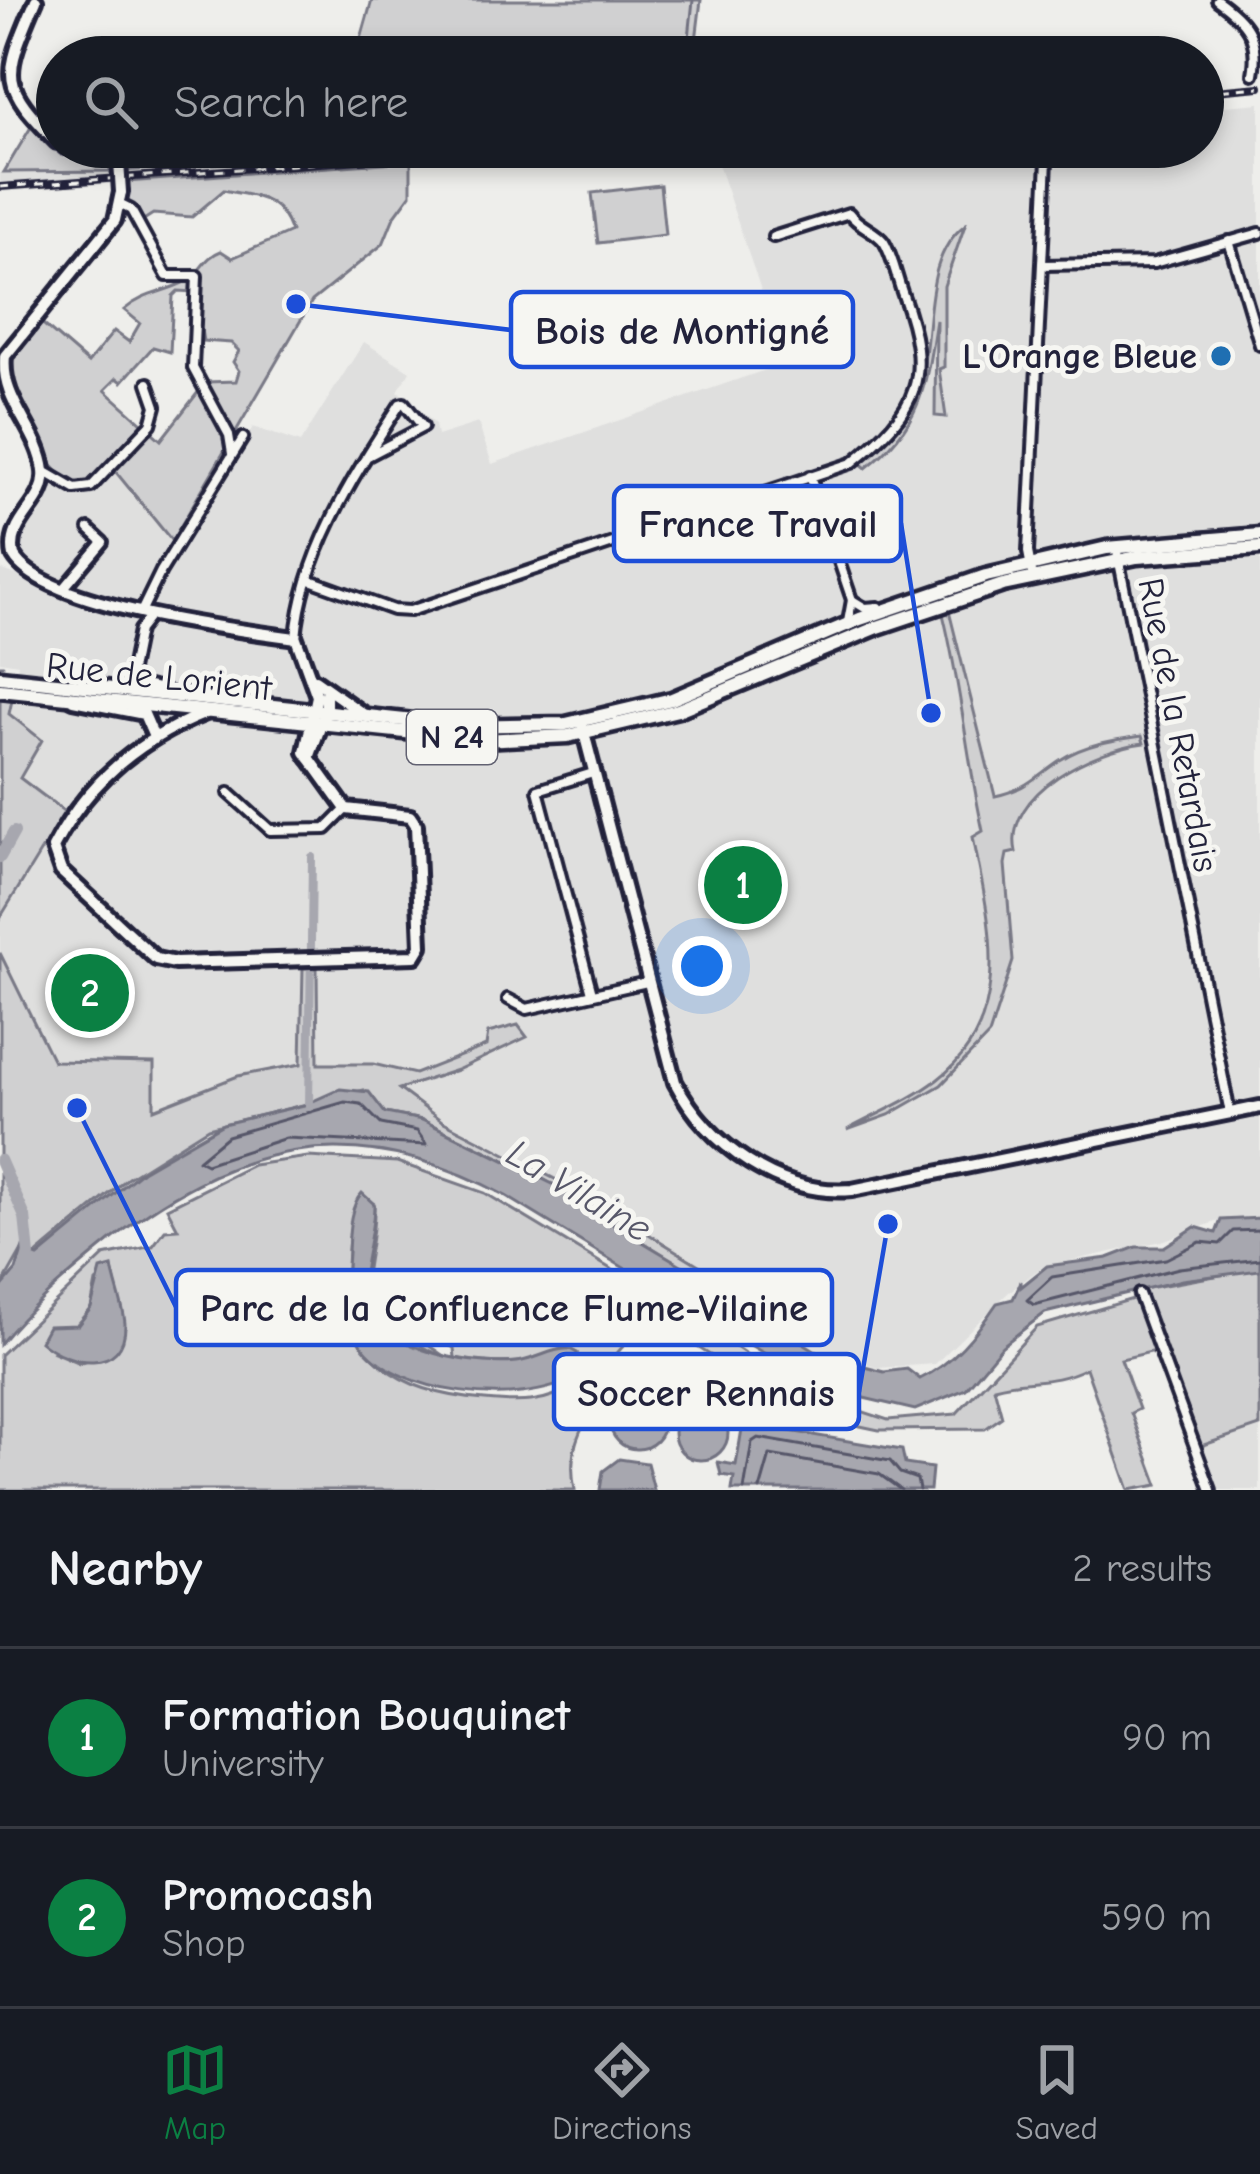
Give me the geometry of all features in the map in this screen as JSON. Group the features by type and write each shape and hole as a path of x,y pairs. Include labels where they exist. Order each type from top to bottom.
{"main road":[{"name":"Rue de Lorient","path":"0,677 461,732 583,728 654,718 925,594 1117,553 1260,535"},
{"name":"Rue de Lorient","path":"1117,553 1260,548"},
{"name":"Rue de Lorient","path":"855,627 1031,571"},
{"name":"Rue de Lorient","path":"0,691 206,713 367,716 461,732"}],"street":[{"path":"36,0 9,65 6,89 17,108 36,124"},
{"path":"1216,0 1254,34 1258,50 1253,74"},
{"path":"119,168 121,199 115,220 10,345 2,369 44,471 40,492 15,526 6,548 28,573 146,614 296,638"},
{"path":"1031,571 1047,168"},
{"path":"121,199 167,276 197,276 193,368 229,435 232,454"},
{"path":"310,580 393,610 410,611 852,463 898,418 917,380 919,339 885,243 859,227 850,213 773,237"},
{"path":"1043,265 1154,263 1260,233"},
{"path":"1229,241 1260,345"},
{"path":"44,471 78,490 91,487 151,424 156,406 148,383"},
{"path":"319,717 296,638 310,580 330,520 366,457 404,403 423,427 366,457"},
{"path":"173,696 132,678 139,630 152,585 244,438"},
{"path":"810,476 852,600 855,627"},
{"path":"65,587 103,542 89,529"},
{"name":"Rue de la Retardais","path":"1117,553 1230,1113"},
{"name":"Rue de Lorient","path":"852,600 872,609 925,594"},
{"path":"309,673 326,693 367,716"},
{"path":"206,713 154,737 74,807 53,848 54,860 156,959 410,959 421,946 414,820 346,809 309,760 304,752 326,693"},
{"path":"70,698 84,706 144,714 154,737"},
{"path":"583,728 668,1063 686,1102 740,1155 806,1188 852,1190 1260,1107"},
{"path":"592,993 538,790 593,773"},
{"path":"229,793 270,830 326,829 346,809"},
{"path":"508,999 527,1009 647,982"},
{"path":"1139,1294 1211,1490"}],"shaded area":[{"path":"372,0 701,0 697,36 362,36"},
{"path":"1260,103 1260,1223 1221,1220 1162,1241 1042,1267 1009,1292 935,1364 878,1368 806,1346 779,1330 711,1282 714,1275 584,1193 423,1109 390,1087 373,1065 317,1064 303,969 302,1064 238,1076 153,1110 153,1063 53,1062 0,953 0,918 64,812 20,777 9,713 18,664 0,661 0,569 22,577 17,535 51,475 83,497 114,469 179,549 253,427 300,443 364,342 410,371 398,391 435,424 437,436 478,423 492,464 786,363 719,168 1224,168 1224,106"},
{"path":"31,127 36,130 36,168 117,171 4,172"},
{"path":"161,168 311,168 123,182 122,171"},
{"path":"316,168 411,168 411,194 383,244 312,301 172,541 111,466 89,486 76,488 63,477 39,449 21,416 6,363 36,318 88,363 114,331 129,342 140,323 124,310 131,304 185,282 221,251 232,258 291,232 273,205 224,190 192,217 153,214 142,221 126,203 126,182","holes":["178,291 194,292 203,341 231,343 239,351 233,362 239,371 236,381 206,382 161,440 105,390 117,378 122,382 153,347 170,352 173,296"]},
{"path":"117,171 118,183 0,192 0,173"},
{"path":"660,185 665,235 598,243 592,193"},
{"path":"965,225 944,286 944,367 939,369 946,417 935,416 936,320 929,364 910,419 866,468 859,462 892,429 916,390 940,259"},
{"path":"949,611 995,796 1022,786 1089,746 1142,736 1144,743 1079,764 1057,777 1024,810 1016,830 1016,852 1007,854 1005,864 1013,961 989,1035 941,1085 889,1115 847,1130 937,1080 962,1055 979,1028 988,998 990,934 973,837 983,831 943,614"},
{"path":"0,699 12,700 9,714 42,740 20,778 65,812 0,918"},
{"path":"0,953 53,1061 154,1063 154,1109 238,1076 301,1064 303,968 317,968 318,1064 373,1064 415,1074 486,1046 488,1033 518,1025 527,1037 457,1070 399,1089 442,1121 584,1194 715,1275 711,1282 699,1277 537,1175 422,1120 385,1113 364,1090 208,1128 128,1178 28,1262 28,1240 0,1289"},
{"path":"308,1157 397,1162 485,1193 707,1327 746,1354 774,1390 795,1387 836,1412 849,1407 888,1420 956,1414 1037,1327 1133,1299 1131,1291 1260,1268 1260,1426 1192,1449 1159,1350 1121,1359 1139,1409 1131,1413 1158,1485 1129,1490 1086,1368 1061,1377 994,1387 1002,1417 985,1429 879,1430 799,1413 696,1346 629,1341 614,1358 578,1437 575,1490 0,1490 0,1355 104,1256 153,1246 165,1230 178,1229 167,1208 253,1165","holes":["356,1204 374,1204 367,1301 389,1330 445,1357 414,1335 425,1332 454,1348 455,1358 482,1362 524,1361 563,1347 577,1353 578,1366 567,1381 573,1384 542,1399 485,1400 427,1390 383,1366 366,1349 348,1300 348,1243","112,1268 125,1328 118,1349 79,1363 53,1352 91,1308 96,1282"]},
{"path":"1260,1426 1260,1490 1205,1490 1192,1449"}],"water":[{"name":"La Vilaine","path":"340,1089 369,1092 385,1113 422,1120 569,1192 586,1208 728,1293 756,1321 774,1324 844,1369 854,1364 884,1372 907,1369 920,1379 963,1347 997,1303 1013,1299 1021,1281 1021,1287 1047,1266 1108,1258 1136,1247 1164,1247 1195,1227 1216,1233 1221,1220 1260,1218 1260,1270 1182,1280 1045,1313 1002,1346 966,1389 915,1410 821,1388 506,1196 450,1170 396,1154 344,1148 294,1151 245,1163 197,1184 100,1249 0,1344 0,1289 16,1270 29,1240 30,1254 38,1257 142,1171 223,1124 304,1105"},
{"path":"362,1193 374,1204 363,1288 368,1309 381,1326 424,1350 474,1361 517,1362 570,1349 577,1353 573,1378 523,1393 460,1392 401,1375 377,1361 360,1343 347,1299 350,1221"},
{"path":"112,1267 125,1324 116,1352 106,1359 79,1360 40,1341 48,1326 78,1325 91,1308 101,1270"},
{"path":"637,1395 656,1403 664,1422 656,1441 637,1449 618,1441 610,1422 618,1403"},
{"path":"701,1406 720,1414 728,1433 720,1452 701,1460 682,1452 674,1433 682,1414"},
{"path":"748,1424 902,1450 905,1464 932,1468 930,1490 732,1490 734,1477 721,1475 718,1462 736,1465 742,1429"},
{"path":"619,1459 647,1463 654,1490 600,1490 603,1471"}],"waterway":[{"path":"689,36 693,0"},
{"path":"0,857 14,832"},
{"path":"309,1107 312,857"},
{"path":"0,1160 25,1217 29,1255"}],"railway":[{"path":"1224,90 1260,87"},
{"path":"0,187 253,168"}],"place":[{"name":"Bois de Montigné","path":"296,304"},
{"name":"L'Orange Bleue","path":"1221,356"},
{"name":"France Travail","path":"931,713"},
{"name":"Formation Bouquinet","path":"743,885"},
{"name":"Promocash","path":"90,993"},
{"name":"Parc de la Confluence Flume-Vilaine","path":"77,1108"},
{"name":"Soccer Rennais","path":"888,1224"}]}
